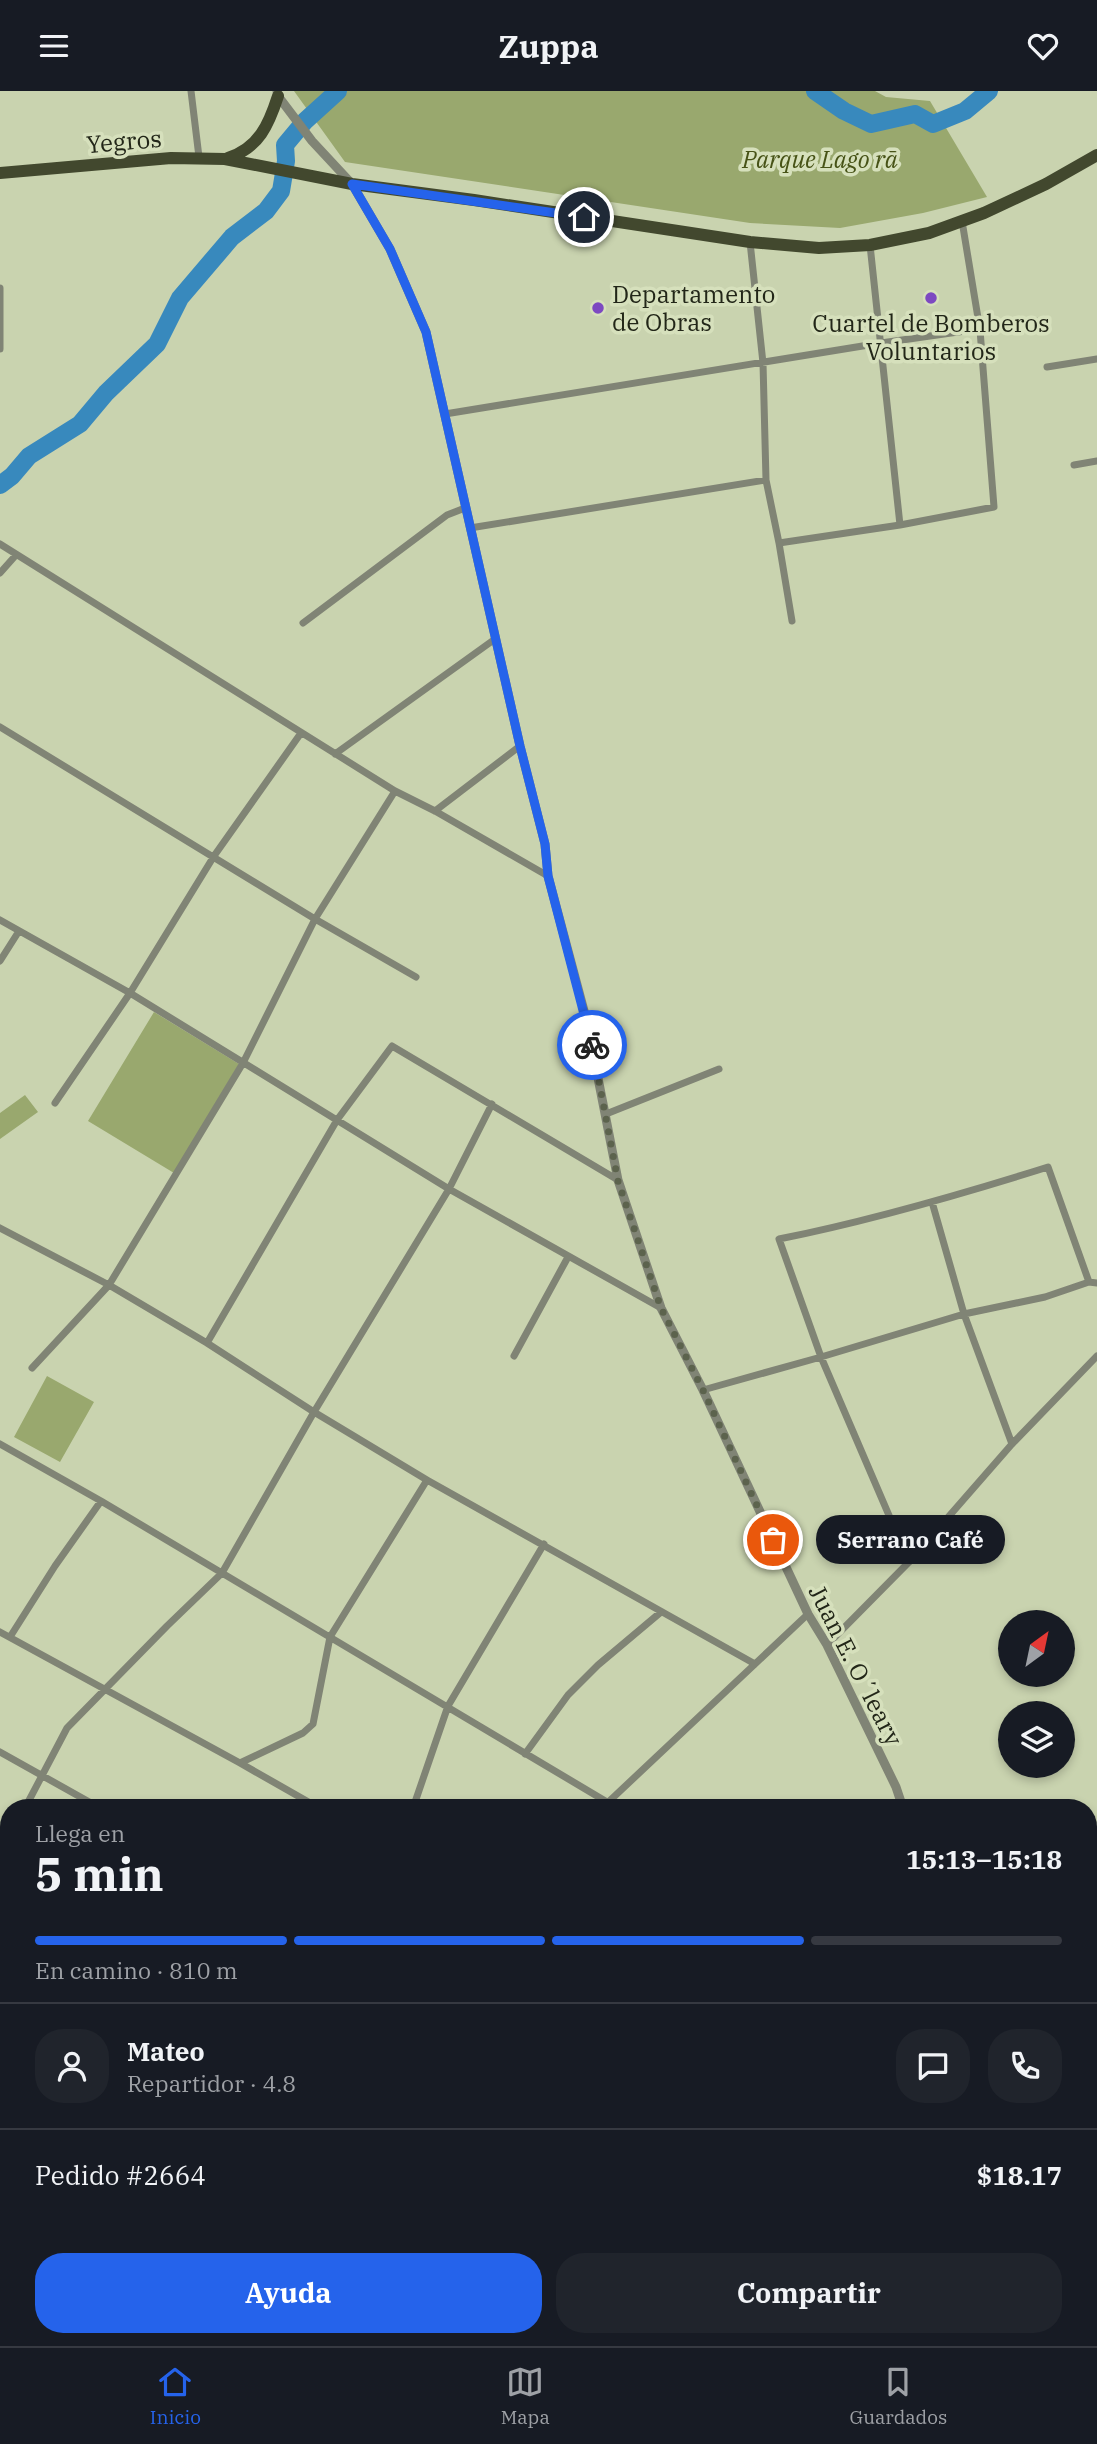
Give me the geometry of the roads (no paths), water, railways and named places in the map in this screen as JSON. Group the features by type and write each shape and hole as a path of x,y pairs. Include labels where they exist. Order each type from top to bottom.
{"main road":[{"path":"225,159 251,147 269,121 278,93"},
{"name":"Yegros","path":"0,173 198,157 225,159 352,184 750,242 818,248 870,245 929,233 1046,184 1097,155"}],"street":[{"path":"191,91 198,157"},
{"name":"Juan E. O´leary","path":"278,93 312,141 352,184 390,249 426,332 495,639 545,844 548,876 587,1022 618,1181 661,1308 900,1799"},
{"path":"779,543 900,525 994,507 980,330 962,221"},
{"path":"750,242 763,363 766,480 792,621"},
{"path":"870,245 900,525"},
{"path":"0,288 0,349"},
{"path":"445,414 881,343 1036,321"},
{"path":"1047,367 1097,359"},
{"path":"1074,465 1097,461"},
{"path":"470,528 766,480"},
{"path":"303,623 447,516 465,508"},
{"path":"0,544 394,792 435,811 548,876"},
{"path":"0,573 16,555"},
{"path":"335,754 495,639"},
{"path":"0,727 315,919 416,977"},
{"path":"55,1103 130,993 214,856 302,733"},
{"path":"435,811 520,746"},
{"path":"32,1368 108,1285 243,1063 315,919 394,792"},
{"path":"0,920 130,993 449,1189 661,1308"},
{"path":"0,961 19,931"},
{"path":"207,1343 337,1120 392,1046 618,1181"},
{"path":"606,1114 719,1069"},
{"path":"30,1799 67,1728 222,1573 314,1412 449,1189 492,1104"},
{"path":"703,1390 821,1357 964,1314 1045,1297 1093,1283 1048,1167 826,1231 779,1239 821,1357 909,1562"},
{"path":"932,1202 964,1314 1012,1444"},
{"path":"0,1228 108,1285 207,1343 427,1480 755,1664"},
{"path":"514,1356 568,1257"},
{"path":"827,1646 909,1562 1012,1444 1097,1356"},
{"path":"0,1445 101,1501 448,1706 595,1799"},
{"path":"240,1763 303,1733 313,1724 330,1637 427,1480"},
{"path":"10,1637 101,1501"},
{"path":"416,1799 448,1706 544,1544"},
{"path":"525,1755 568,1695 598,1665 661,1612"},
{"path":"611,1799 808,1614"},
{"path":"0,1632 303,1799"},
{"path":"0,1752 84,1799"}],"waterway":[{"path":"0,485 12,476 29,456 80,424 106,393 157,344 180,298 232,237 266,211 281,191 286,161 285,145 305,121 338,91"},
{"path":"815,91 844,111 871,124 915,114 933,124 965,111 989,91"}],"place":[{"name":"Cuartel de Bomberos Voluntarios","path":"931,298"},
{"name":"Departamento de Obras","path":"598,308"},
{"name":"Serrano Café","path":"773,1540"}],"park label":[{"name":"Parque Lago rã","path":"820,159"}]}
